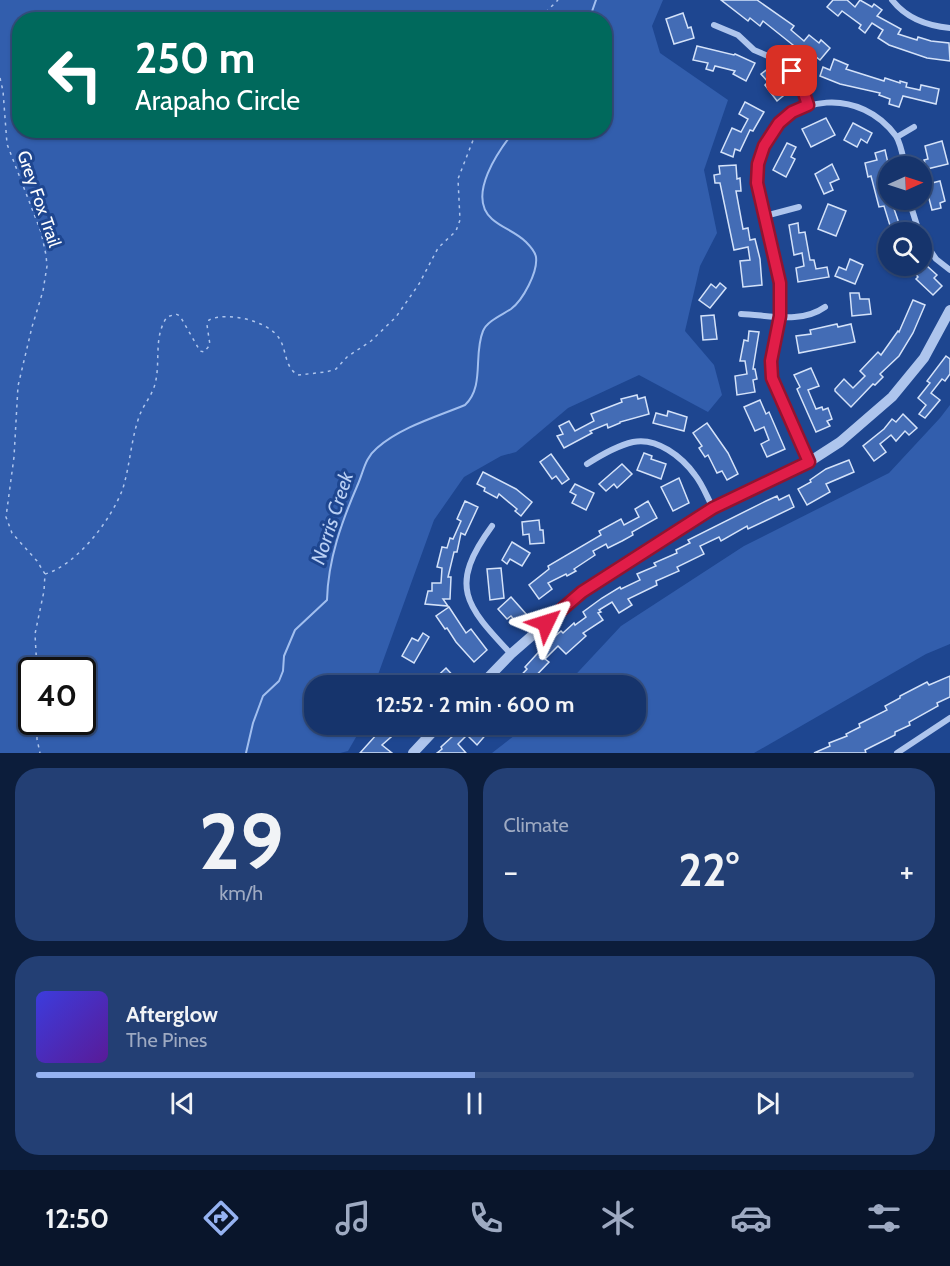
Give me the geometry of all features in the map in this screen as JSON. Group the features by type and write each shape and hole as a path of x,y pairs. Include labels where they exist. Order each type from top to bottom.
{"street":[{"path":"892,0 899,9 918,21 950,28"},
{"path":"714,25 738,34 754,50 786,66 801,84 808,105"},
{"path":"809,462 772,378 771,361 780,316 780,283 757,183 758,164 764,146 779,123 792,112 808,105 830,103 850,105 868,112 897,137 902,156"},
{"path":"897,137 914,127"},
{"path":"765,216 799,207"},
{"path":"932,253 950,270"},
{"path":"741,314 807,317 825,307"},
{"path":"491,675 511,654 582,592 713,508 809,462 840,442 892,397 924,358 950,310"},
{"path":"587,464 610,450 635,442 656,443 677,456 696,475 713,508"},
{"path":"492,526 478,545 468,565 466,586 473,610 486,628 511,654"},
{"path":"897,753 950,718"},
{"path":"412,753 429,735"}],"path":[{"path":"545,12 558,0"},
{"name":"Grey Fox Trail","path":"0,78 7,144 41,232 47,266 43,291 18,386 14,457 6,517 12,533 37,561 45,574"},
{"path":"36,657 35,634 44,591 45,574 54,571 85,547 99,530 122,491 139,416 156,383 158,344 167,317 176,314 180,316 200,351 204,352 210,345 207,326 209,320 226,316 256,322 270,329 279,339 290,367 298,375 336,369 347,357 371,341 396,317 419,284 434,254 456,231 460,220 458,179 474,138"},
{"path":"37,735 39,753"}],"shaded area":[{"path":"0,0 663,0 652,26 660,53 728,100 704,170 717,233 700,266 685,331 714,365 722,395 708,412 639,375 568,408 516,452 501,456 464,477 434,520 378,675 304,675 304,735 357,735 348,751 340,753 0,753"},
{"path":"950,405 950,644 926,654 754,753 492,753 515,735 646,735 646,675 575,675 621,626 744,546 889,473"}],"building":[{"path":"721,0 757,0 794,26 791,30 804,41 809,35 819,43 821,40 830,48 820,60 811,53 808,57 763,21 760,26 750,18 748,21"},
{"path":"833,0 847,0 855,7 860,0 872,7 874,4 882,10 877,16 901,29 898,34 917,40 918,37 949,43 950,61 927,58 889,45 878,38 883,30 872,23 865,33 859,28 861,25 842,11 838,16 827,7"},
{"path":"683,13 694,38 674,44 666,19"},
{"path":"697,46 735,54 755,63 746,81 733,74 735,71 715,66 713,71 706,69 708,63 693,60"},
{"path":"834,59 848,65 846,69 884,81 885,78 900,83 900,81 907,83 906,87 920,90 921,85 939,89 936,104 903,96 899,107 889,104 890,99 879,95 880,93 840,84 820,76 823,67 830,70"},
{"path":"769,68 788,92 777,101 765,85 768,82 761,74"},
{"path":"745,102 764,112 753,131 750,130 740,151 735,149 733,157 721,152 732,128 741,132 748,119 739,114"},
{"path":"826,118 835,135 811,147 802,129"},
{"path":"853,123 872,133 867,143 861,139 857,147 844,140"},
{"path":"942,141 948,164 932,168 932,156 927,156 925,146"},
{"path":"787,143 796,147 791,157 795,159 786,177 773,170"},
{"path":"885,150 886,156 878,156 878,203 865,163 877,160 875,153"},
{"path":"832,164 839,179 830,183 833,190 824,194 815,174"},
{"path":"736,165 741,191 736,191 743,229 748,228 750,240 755,239 760,259 762,285 743,287 740,261 750,260 748,247 734,250 720,183 715,183 714,175 720,174 719,166"},
{"path":"940,181 945,201 940,203 941,208 932,210 932,183"},
{"path":"828,204 846,211 836,236 818,229"},
{"path":"885,210 894,210 899,222 889,222"},
{"path":"798,223 799,233 805,232 810,260 814,260 816,269 827,267 829,277 798,282 796,268 804,266 802,253 794,255 789,225"},
{"path":"850,259 863,265 855,284 835,276 839,267 846,270"},
{"path":"932,270 937,275 934,278 942,286 933,295 916,279 932,276"},
{"path":"720,283 726,288 710,308 699,300 711,284 716,288"},
{"path":"850,293 859,293 860,299 869,299 871,314 852,316"},
{"path":"913,300 925,305 913,333 899,356 880,374 883,377 851,407 835,389 844,379 853,388 865,376 860,371 878,352 881,355 899,332"},
{"path":"714,315 717,339 703,340 701,316"},
{"path":"837,324 838,327 851,324 855,342 799,353 796,336 811,334 810,330"},
{"path":"749,331 759,332 753,369 755,369 757,379 753,380 755,392 737,395 735,376 747,374 745,361 740,361 744,340 748,341"},
{"path":"946,356 950,359 950,374 945,381 942,379 931,393 940,400 925,418 919,414 926,405 918,398 930,383 927,381"},
{"path":"811,368 819,386 808,390 816,409 828,408 832,419 827,421 830,426 816,432 797,389 800,387 794,375"},
{"path":"637,395 638,399 645,397 649,414 620,422 608,428 607,424 590,431 592,433 564,448 557,436 563,434 559,426 569,421 575,431 594,421 591,414 622,402 621,399"},
{"path":"760,400 766,414 769,412 785,449 767,457 761,444 769,440 764,427 755,431 744,407"},
{"path":"668,411 687,417 684,431 653,423 656,413 667,416"},
{"path":"903,414 917,428 909,435 905,431 896,441 891,435 880,444 886,452 874,461 863,446 884,429 892,419 896,422"},
{"path":"707,423 728,453 738,474 727,480 722,471 717,473 708,455 705,457 699,448 702,446 693,433"},
{"path":"644,453 652,456 651,459 666,464 661,479 637,470"},
{"path":"551,454 569,479 562,484 556,476 552,479 540,462"},
{"path":"849,460 854,472 826,484 830,492 807,505 798,489 811,482 810,480 826,469"},
{"path":"622,464 632,474 617,488 614,484 606,491 599,484"},
{"path":"483,472 516,489 532,502 521,516 515,511 517,509 499,494 497,498 477,484"},
{"path":"679,478 689,503 673,511 661,487"},
{"path":"575,484 594,493 586,510 572,503 576,495 570,492"},
{"path":"789,495 794,507 748,529 747,526 721,541 719,537 700,546 704,554 677,567 679,571 656,581 657,585 628,599 632,605 619,613 612,602 599,610 601,612 598,613 603,620 583,633 586,636 566,654 558,646 545,659 549,662 537,675 521,675 527,669 525,667 546,644 561,631 563,633 574,623 575,625 586,617 583,612 602,598 620,587 621,589 640,580 637,574 656,566 654,563 677,553 676,550 690,543 688,540 777,496 779,500"},
{"path":"465,501 478,507 465,535 461,533 457,552 454,552 448,577 451,577 450,599 443,599 448,606 425,604 428,591 432,591 432,583 441,583 442,568 437,567 442,547 447,548 450,538 453,539 461,521 457,519"},
{"path":"648,501 657,518 632,532 633,535 622,541 608,548 606,544 593,551 595,555 574,569 576,571 548,583 552,589 539,599 529,585 549,569 548,566 601,535 599,531 621,519 624,525 639,517 635,509"},
{"path":"539,520 544,543 530,544 529,534 523,535 522,522"},
{"path":"512,542 530,553 522,566 510,559 507,564 502,560"},
{"path":"501,568 504,598 490,600 487,569"},
{"path":"511,597 527,615 518,624 511,616 507,619 498,609"},
{"path":"449,607 466,633 471,629 487,650 474,662 436,616"},
{"path":"423,633 429,637 414,663 402,656 412,638 418,641"},
{"path":"446,668 452,675 439,675"},
{"path":"950,676 950,697 909,722 910,725 895,732 895,735 865,750 866,753 814,753 830,746 829,743 847,736 846,734 860,727 859,724 887,710 885,706 900,696 927,682 929,685"},
{"path":"376,735 393,735 382,745 392,753 360,753"},
{"path":"454,735 467,735 458,744 466,753 437,753 442,749 441,747"},
{"path":"467,735 486,735 477,745"}],"waterway":[{"name":"Norris Creek","path":"592,12 596,0"},
{"name":"Norris Creek","path":"246,753 253,723 263,696 279,681 283,671 284,656 295,630 327,600 330,570 337,540 365,464 377,448 397,434 465,405 475,389 480,340 485,327 516,305 532,278 536,263 533,251 522,239 492,219 485,209 482,198 488,173 509,138"}],"route":[{"path":"546,623 582,592 713,508 809,462 772,378 771,361 780,316 780,283 757,183 758,164 764,146 779,123 792,112 808,105 801,84 792,71"}]}
